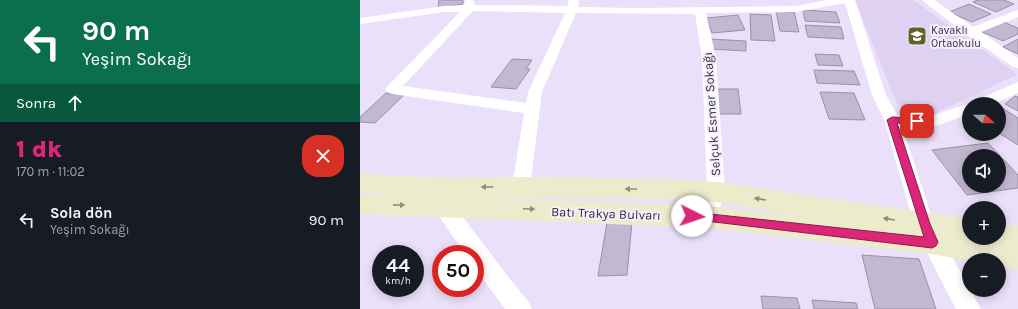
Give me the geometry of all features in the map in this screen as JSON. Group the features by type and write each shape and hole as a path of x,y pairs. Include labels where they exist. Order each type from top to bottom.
{"main road":[{"name":"Batı Trakya Bulvarı","path":"360,183 445,188 521,187 674,189 716,192 928,233 1018,257"},
{"name":"Batı Trakya Bulvarı","path":"360,204 708,217 928,233 962,231"},
{"path":"1006,236 1018,238"}],"street":[{"path":"360,22 469,4 796,9 844,0"},
{"path":"850,0 879,95 892,120 928,233 968,309"},
{"path":"927,0 1018,64"},
{"path":"469,4 392,89 533,109"},
{"path":"521,187 535,92 573,5"},
{"name":"Selçuk Esmer Sokağı","path":"692,7 709,58 716,192 708,217"},
{"path":"971,32 1018,13"},
{"path":"996,97 1018,87"},
{"path":"892,120 930,122 962,111"},
{"path":"443,206 498,282 520,309"}],"shaded area":[{"name":"Kavaklı Ortaokulu","path":"855,0 913,0 1014,72 1016,75 969,97 962,97 962,101 925,118 897,104"}],"building":[{"path":"439,0 463,0 463,4 438,8"},
{"path":"978,0 1004,0 1014,4 996,12 973,2"},
{"path":"969,4 991,14 972,22 949,12"},
{"path":"803,10 836,12 840,23 805,21"},
{"path":"776,11 794,12 799,32 780,31"},
{"path":"750,14 771,15 775,41 751,40"},
{"path":"738,15 745,30 712,33 706,18"},
{"path":"1001,21 1018,28 1018,34 1003,41 980,31"},
{"path":"805,25 841,27 844,39 808,37"},
{"path":"710,39 746,41 746,51 709,49"},
{"path":"1018,39 1018,54 1003,47"},
{"path":"815,54 839,55 843,66 818,65"},
{"path":"512,59 532,60 526,69 530,69 516,89 491,87"},
{"path":"814,70 854,71 860,85 817,83"},
{"path":"715,89 738,89 741,114 716,114"},
{"path":"820,92 854,93 865,120 829,119"},
{"path":"386,93 404,95 375,123 360,122 360,117"},
{"path":"1015,96 1018,97 1018,111 1006,105"},
{"path":"1006,110 1018,118 1018,145 1006,137"},
{"path":"988,143 994,149 962,149 962,189 932,150"},
{"path":"1006,162 1018,175 1018,188 1006,190"},
{"path":"965,193 982,193 967,195"},
{"path":"607,222 632,222 627,275 598,276"},
{"path":"862,255 919,259 936,309 875,309"},
{"path":"761,296 797,298 800,309 763,309"},
{"path":"812,300 856,303 858,309 814,309"}],"place":[{"name":"Kavaklı Ortaokulu","path":"917,36"}],"route":[{"path":"692,216 932,242 924,224 892,120 917,121"}]}
